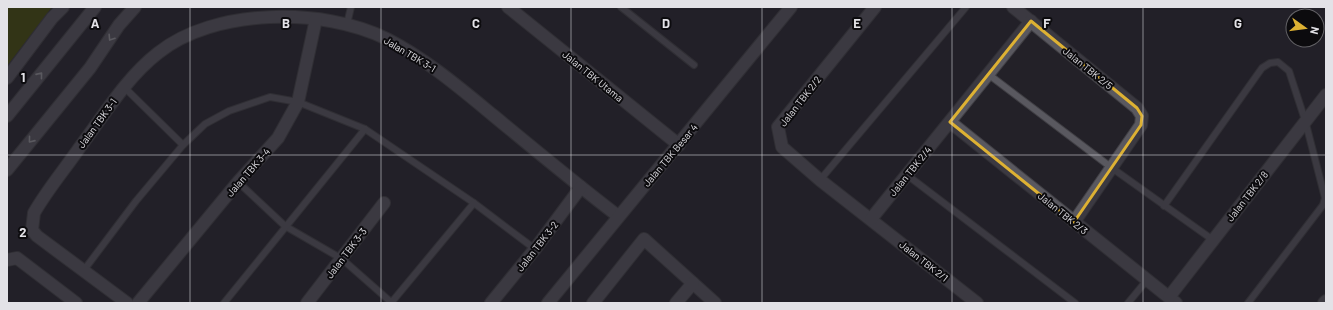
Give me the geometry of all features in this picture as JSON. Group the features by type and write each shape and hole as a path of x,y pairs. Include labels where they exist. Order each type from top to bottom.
{"street":[{"path":"7,78 52,18 63,7"},
{"path":"7,116 95,7"},
{"path":"7,170 90,68 119,25 134,7"},
{"name":"Jalan TBK Utama","path":"508,7 679,145"},
{"name":"Jalan TBK Besar 4","path":"548,303 618,216 679,145 790,7"},
{"name":"Jalan TBK 2/2","path":"871,220 820,180 782,147 778,127 875,7"},
{"name":"Jalan TBK 2/5","path":"1013,7 1137,108 1142,116 1141,124 1112,168"},
{"name":"Jalan TBK 3-1","path":"127,303 37,236 32,230 32,222 39,204 124,87 158,53 194,31 241,20 316,19 347,24 386,39 441,73 581,188 618,216"},
{"name":"Jalan TBK 3-4","path":"138,303 238,182 278,138 298,102 316,19"},
{"name":"Jalan TBK 2/4","path":"871,220 1031,21"},
{"name":"Jalan TBK 2/8","path":"1172,300 1213,240 1326,95"},
{"name":"Jalan TBK 2/3","path":"950,122 1172,300"},
{"path":"1074,222 1112,168"},
{"name":"Jalan TBK 3-2","path":"491,303 535,249 581,188"},
{"name":"Jalan TBK 3-3","path":"307,303 384,203"},
{"name":"Jalan TBK 2/1","path":"871,220 977,303"},
{"path":"593,303 644,239 715,303"},
{"path":"7,260 17,258 76,303"},
{"path":"676,303 693,283"}],"lane":[{"path":"347,24 351,7"},
{"path":"621,7 694,65"},
{"path":"820,180 966,7"},
{"path":"1164,206 1262,68 1270,63 1278,62 1289,71 1310,114 1324,192 1323,205 1248,303"},
{"path":"988,74 1112,168 1213,240"},
{"path":"124,87 183,145"},
{"path":"84,270 136,201 183,145 205,124 229,111 270,97 298,102 365,129 474,203 535,249"},
{"path":"224,303 365,129"},
{"path":"907,175 1075,303"},
{"path":"238,182 285,226 342,259 392,303 474,203"},
{"path":"1128,303 1147,280"}],"highlighted area":[{"path":"1031,21 1137,108 1142,116 1141,125 1074,222 950,122"}],"green space":[{"path":"7,7 52,7 7,66"}]}
